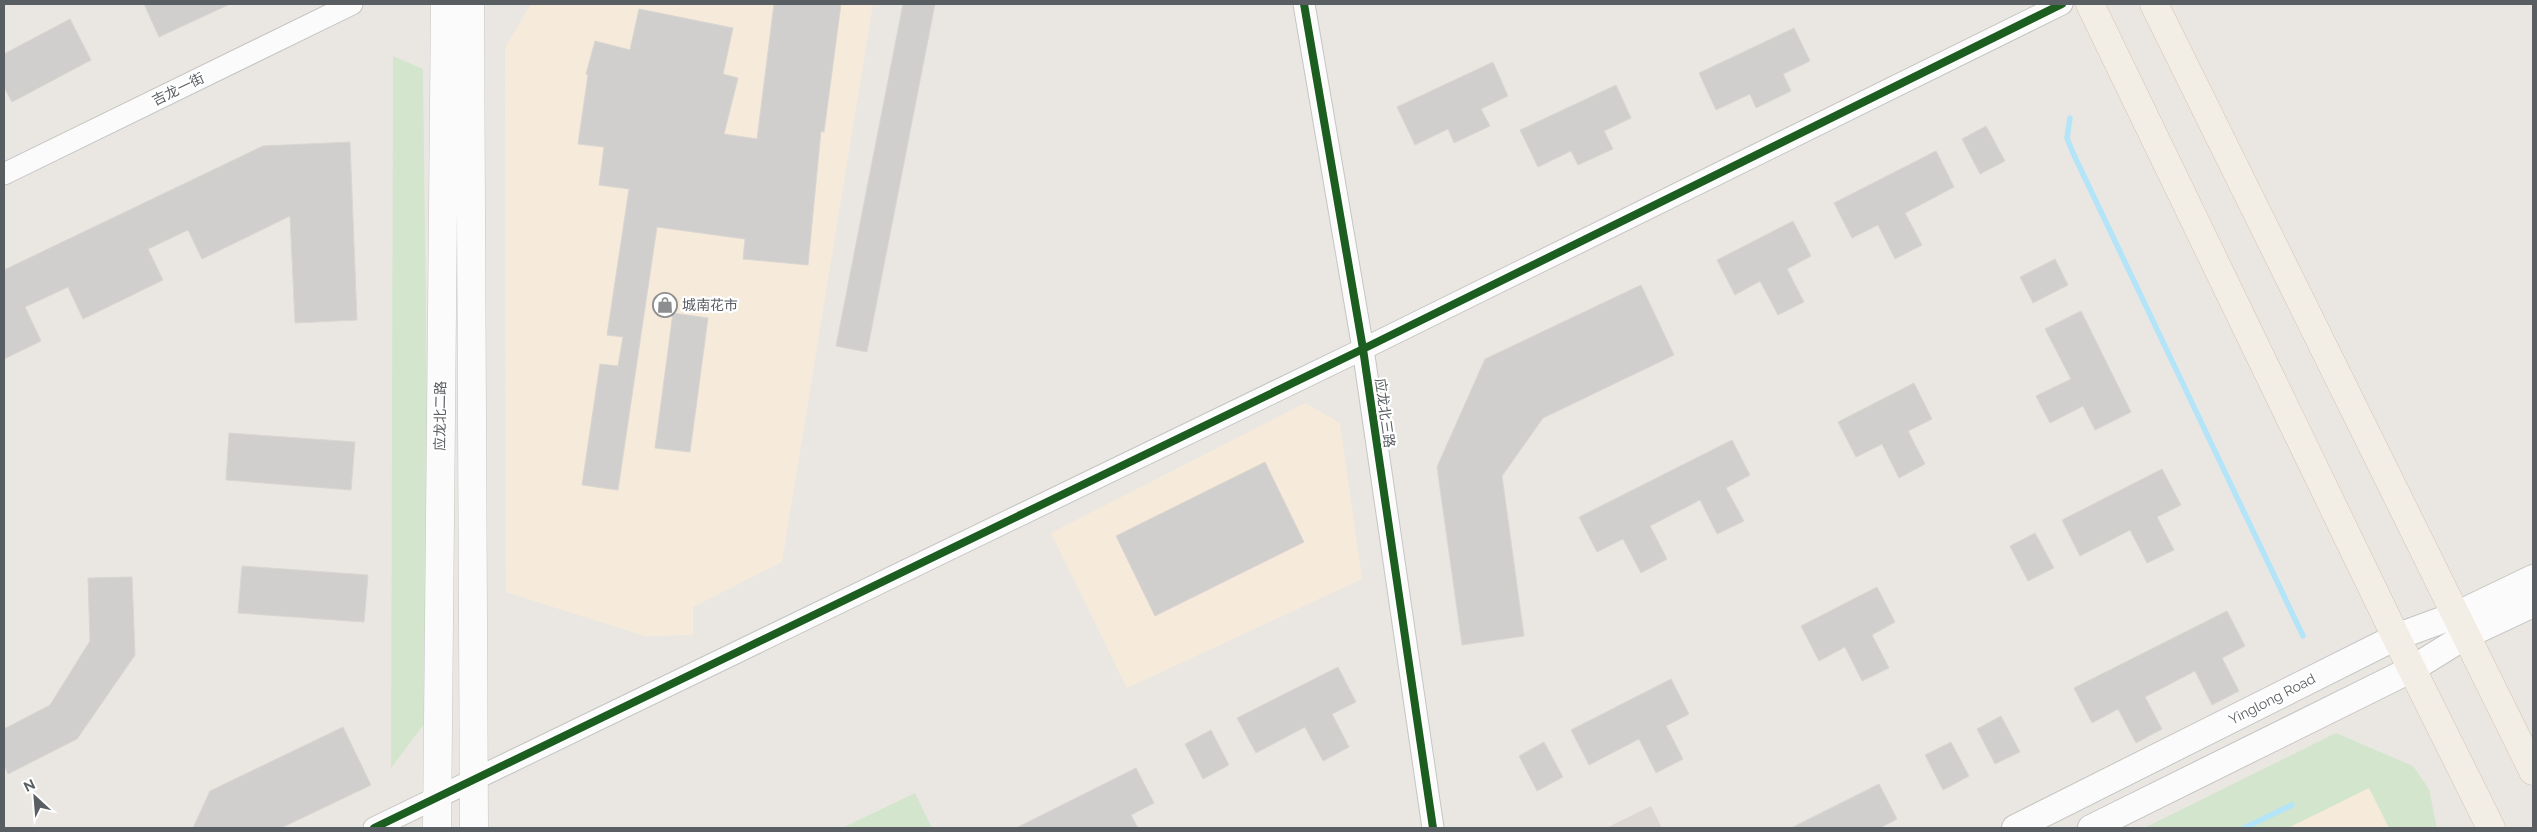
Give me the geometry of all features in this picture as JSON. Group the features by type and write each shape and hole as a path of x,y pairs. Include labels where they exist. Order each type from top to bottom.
{"main road":[{"name":"应龙北二路","path":"437,828 444,4"},
{"path":"470,4 474,828"},
{"path":"2090,4 2396,638 2491,828"},
{"path":"2154,4 2533,771"}],"street":[{"name":"吉龙一街","path":"4,174 352,4"},
{"name":"应龙北三路","path":"1304,4 1363,349 1433,828"},
{"path":"374,828 1363,349 2062,4"},
{"name":"Yinglong Road","path":"2091,828 2412,669 2462,625 2533,578"},
{"name":"Yinglong Road","path":"2014,828 2396,638 2462,625 2533,604"}],"shaded area":[{"name":"城南花市","path":"531,4 873,4 782,562 693,607 693,635 645,636 506,592 505,48"},
{"path":"1305,403 1340,423 1362,579 1127,688 1051,533"},
{"path":"2369,788 2389,828 2288,828"},
{"path":"1651,806 1662,828 1606,828"}],"green space":[{"path":"393,56 423,69 431,715 391,768"},
{"path":"2336,733 2413,766 2429,789 2437,828 2389,828 2369,788 2288,828 2144,828"},
{"path":"915,793 932,828 842,828"}],"building":[{"path":"144,4 230,4 159,37"},
{"path":"774,4 841,4 824,132 821,131 808,265 743,259 745,239 657,227 618,490 582,485 600,364 618,366 623,337 607,335 629,189 599,185 604,147 578,144 588,75 586,74 595,41 630,50 639,9 733,28 723,74 738,78 724,134 757,139"},
{"path":"903,4 935,4 867,352 836,346"},
{"path":"70,19 91,60 12,102 4,87 4,54"},
{"path":"1794,28 1810,61 1783,74 1791,91 1756,108 1750,94 1716,110 1699,73"},
{"path":"1493,62 1508,96 1481,109 1490,126 1454,143 1448,129 1415,145 1397,107"},
{"path":"1616,85 1631,118 1604,131 1613,149 1578,165 1571,151 1538,167 1520,130"},
{"path":"1986,126 2005,161 1980,174 1962,139"},
{"path":"350,142 357,320 295,323 290,216 202,259 188,230 148,249 163,280 83,319 68,287 25,307 41,341 4,359 4,270 263,146"},
{"path":"1936,151 1954,187 1905,213 1922,245 1895,259 1878,225 1852,238 1834,203"},
{"path":"1793,221 1811,256 1787,269 1804,302 1778,315 1760,281 1735,295 1717,260"},
{"path":"2055,259 2068,285 2033,303 2020,277"},
{"path":"1641,285 1674,355 1543,418 1502,476 1524,636 1462,645 1437,467 1485,359"},
{"path":"2081,311 2131,412 2095,430 2083,406 2050,423 2036,396 2071,379 2045,329"},
{"path":"673,313 708,318 690,452 655,448"},
{"path":"1914,383 1932,419 1908,431 1925,464 1899,478 1882,444 1856,457 1838,422"},
{"path":"229,433 355,442 351,490 226,480"},
{"path":"1732,440 1750,475 1726,488 1744,521 1717,534 1700,500 1650,526 1667,559 1641,573 1623,539 1597,552 1579,517"},
{"path":"1265,462 1304,542 1155,616 1116,536"},
{"path":"2162,469 2181,505 2157,517 2174,550 2147,563 2130,530 2080,556 2062,520"},
{"path":"2035,533 2054,568 2028,581 2010,546"},
{"path":"242,566 368,575 364,622 238,613"},
{"path":"132,577 135,655 77,739 8,774 4,765 4,729 50,705 90,641 88,578"},
{"path":"1877,587 1895,622 1872,635 1889,668 1862,681 1845,647 1819,661 1801,626"},
{"path":"2227,611 2245,646 2222,658 2239,691 2212,705 2195,671 2145,697 2162,729 2136,743 2118,709 2092,723 2074,688"},
{"path":"1338,667 1356,702 1332,714 1349,747 1323,761 1305,727 1256,753 1237,718"},
{"path":"1671,679 1689,714 1666,726 1683,759 1656,773 1639,739 1589,765 1571,730"},
{"path":"2001,716 2020,752 1995,764 1977,729"},
{"path":"343,727 371,785 281,828 193,828 210,791"},
{"path":"1211,730 1229,765 1203,779 1185,744"},
{"path":"1544,742 1563,777 1537,791 1519,756"},
{"path":"1951,742 1969,776 1943,790 1925,755"},
{"path":"1136,768 1154,803 1131,815 1138,828 1016,828"},
{"path":"1879,784 1897,819 1880,828 1791,828"}],"waterway":[{"path":"2070,118 2067,138 2073,153 2303,636"},
{"path":"2244,828 2292,805"}],"cycle path":[{"path":"1304,4 1363,349 1433,828"},
{"path":"374,828 1363,349 2062,4"}],"place":[{"name":"城南花市","path":"665,305"}]}
